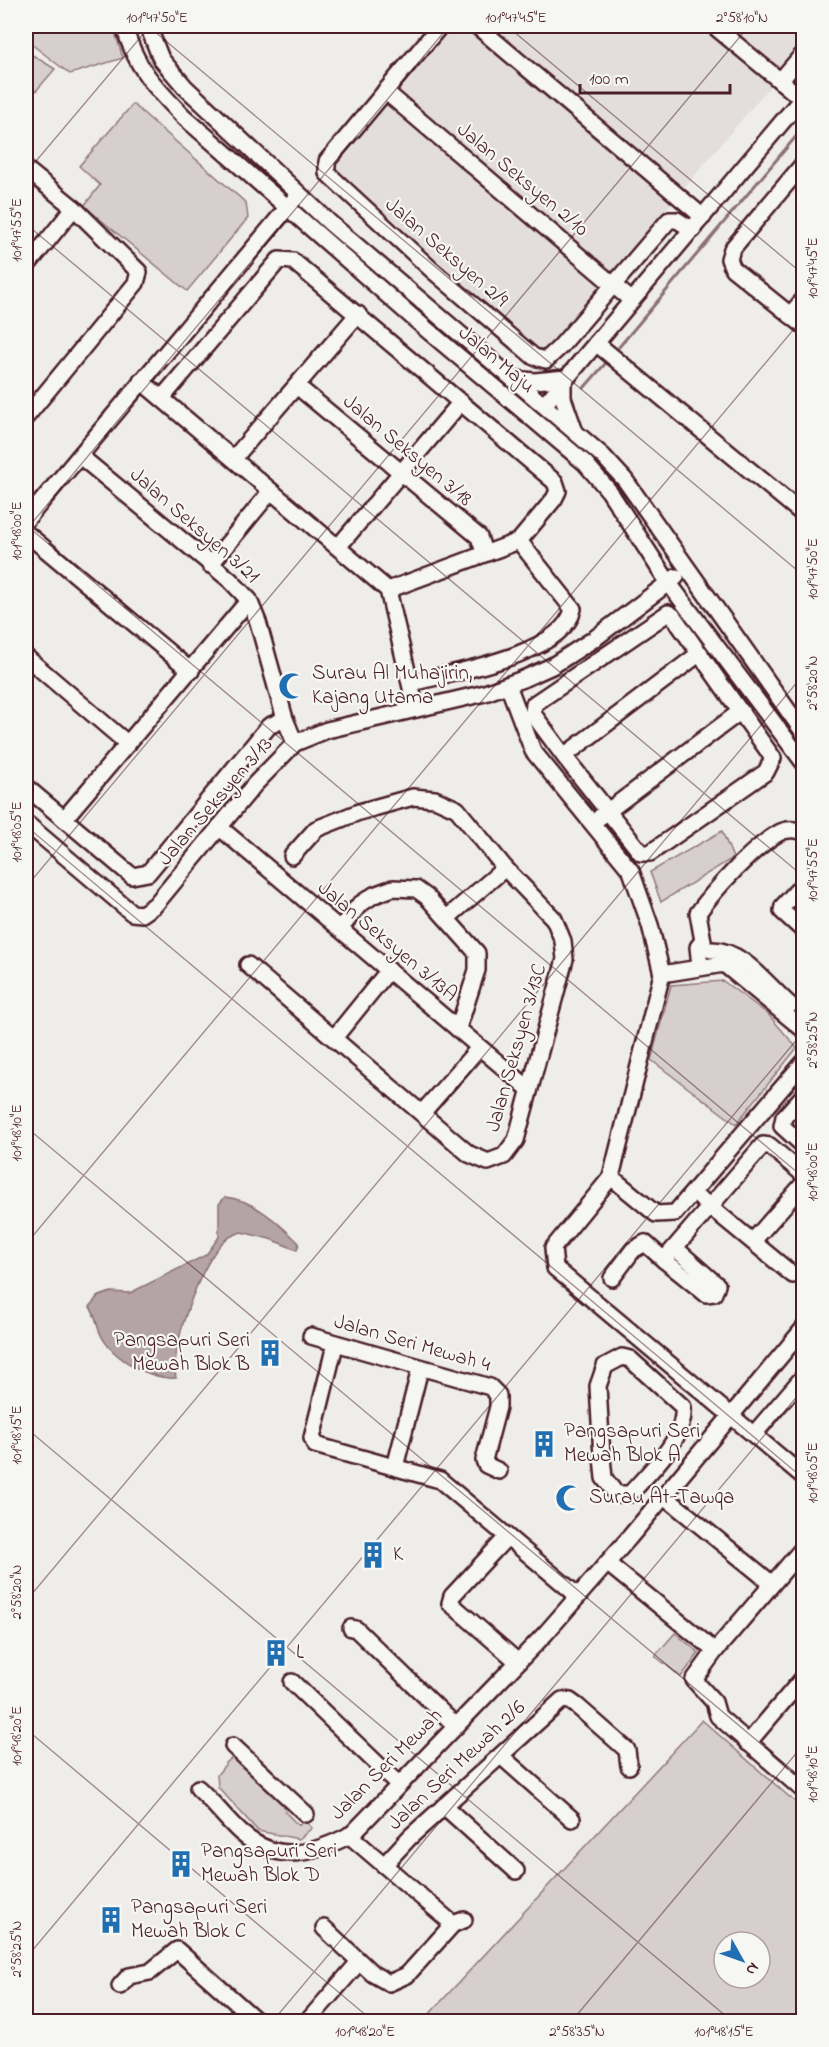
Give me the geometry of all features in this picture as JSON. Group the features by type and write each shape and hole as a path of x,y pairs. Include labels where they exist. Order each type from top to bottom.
{"street":[{"name":"Jalan Maju","path":"124,26 132,53 153,85 183,116 585,463 609,491 664,576 804,763"},
{"name":"Jalan Maju","path":"148,26 161,59 172,74 330,224 603,456 625,480 686,570 804,733"},
{"path":"385,91 440,26"},
{"path":"477,26 703,218"},
{"path":"544,405 631,300 693,230 802,97 714,26"},
{"path":"780,81 804,53"},
{"name":"Jalan Seksyen 2/9","path":"385,91 327,161 326,167 333,181 534,357 546,360 613,285"},
{"name":"Jalan Seksyen 2/10","path":"385,91 631,300"},
{"path":"804,163 732,249 729,259 733,269 804,326"},
{"path":"26,169 74,207 138,272 136,283 26,417"},
{"path":"26,520 299,194"},
{"path":"26,267 74,207"},
{"path":"613,285 669,220 677,220 693,230"},
{"path":"162,398 279,260 293,261 555,482 558,490 554,499 519,541 484,552 388,590"},
{"path":"790,315 804,299"},
{"path":"234,458 358,314"},
{"path":"596,343 804,515"},
{"path":"513,379 564,381"},
{"path":"141,381 388,590 416,709"},
{"path":"564,381 563,398 576,432"},
{"name":"Jalan Seksyen 3/18","path":"297,386 400,474 479,537 484,552"},
{"path":"507,397 521,403 544,405"},
{"path":"338,547 461,402"},
{"path":"544,405 561,443"},
{"name":"Jalan Seksyen 3/21","path":"80,456 249,600 258,622 285,719 295,743"},
{"path":"210,565 271,491"},
{"path":"26,533 191,671"},
{"path":"411,683 495,662 544,643 571,619 573,609 519,541"},
{"name":"Jalan Seksyen 3/13","path":"26,823 108,895 132,913 142,914 155,905 255,784 295,743 327,730 508,685 552,666 594,639 653,593 664,576 686,570"},
{"path":"653,593 683,602"},
{"path":"64,819 249,600"},
{"path":"668,613 673,616 741,711 773,758 766,772 650,853 641,854 533,714 534,704 668,613"},
{"path":"564,756 700,653"},
{"path":"26,657 128,744"},
{"path":"508,685 533,751 631,871 650,926 662,974 611,1177 553,1248 555,1268 804,1477"},
{"path":"591,824 741,711"},
{"path":"26,787 132,876 147,873 269,726 285,719"},
{"name":"Jalan Seksyen 3/13C","path":"248,965 469,1154 488,1162 504,1156 516,1140 565,960 563,940 555,919 505,868 457,809 435,799 413,797 359,812 316,829 292,856"},
{"name":"Jalan Seksyen 3/13A","path":"219,828 529,1089"},
{"path":"706,966 707,945 698,913 724,880 777,834 789,830 804,832"},
{"path":"447,918 505,868"},
{"path":"804,883 783,906 782,911 804,931"},
{"path":"340,929 359,905 374,895 393,888 416,888 447,918 477,953 477,970 458,1029"},
{"path":"707,945 724,950 744,963 804,1016"},
{"path":"662,974 724,964 804,1030"},
{"path":"334,1038 389,970"},
{"path":"422,1113 479,1048"},
{"path":"611,1177 656,1214 675,1213 804,1062"},
{"path":"804,1095 784,1117 782,1126 804,1146"},
{"path":"664,1260 763,1145 770,1146 804,1175"},
{"path":"753,1241 804,1184"},
{"path":"693,1192 793,1275"},
{"path":"612,1278 633,1250 645,1243 706,1294 714,1293 717,1285 675,1248"},
{"name":"Jalan Seri Mewah","path":"198,1788 241,1832 277,1851 311,1852 349,1835 518,1662 578,1596 804,1328"},
{"name":"Jalan Seri Mewah 4","path":"311,1336 335,1345 490,1387 498,1395 498,1407 484,1460 486,1465 499,1471"},
{"path":"335,1345 312,1438 315,1445 440,1480 578,1596"},
{"path":"622,1357 630,1359 683,1407 684,1417 678,1435 650,1470 630,1494 616,1494 604,1479 598,1386 605,1366 622,1357"},
{"path":"395,1467 420,1369"},
{"path":"754,1434 804,1376"},
{"path":"650,1470 667,1492 771,1583"},
{"path":"507,1537 452,1596 450,1603 518,1662"},
{"path":"804,1547 771,1583 694,1678 714,1702 718,1716 804,1791"},
{"path":"607,1563 715,1651"},
{"path":"351,1628 356,1629 384,1655 456,1726"},
{"path":"748,1743 804,1677"},
{"path":"292,1682 399,1785"},
{"name":"Jalan Seri Mewah 2/6","path":"384,1866 410,1837 561,1700 570,1701 577,1706 627,1750 629,1766"},
{"path":"234,1746 306,1814"},
{"path":"501,1755 572,1819"},
{"path":"444,1806 516,1871"},
{"path":"324,1928 373,1974 389,1983 407,1975 458,1922 384,1866 349,1835"},
{"path":"120,1986 129,1976 150,1971 177,1950 258,2022"},
{"path":"307,2022 359,1962"}],"shaded area":[{"path":"26,26 113,26 123,58 70,74 26,40"},
{"path":"444,26 803,26 803,47 544,354 535,353 335,179 330,163"},
{"path":"26,51 55,69 36,91 26,84"},
{"path":"133,104 246,203 248,218 187,291 84,206 100,185 79,166"},
{"path":"722,831 733,858 661,902 650,872"},
{"path":"723,981 768,1014 797,1048 736,1124 651,1060 671,985"},
{"path":"225,1197 256,1207 299,1243 297,1250 270,1239 241,1232 226,1240 206,1267 189,1307 177,1347 176,1378 155,1375 132,1366 105,1342 90,1307 97,1297 111,1292 130,1293 206,1255 219,1237 219,1204"},
{"path":"675,1633 699,1653 681,1677 655,1656"},
{"path":"702,1720 803,1809 803,2021 423,2021"},
{"path":"237,1754 287,1809 285,1812 298,1825 305,1821 312,1828 299,1839 258,1831 218,1787 217,1775"}],"waterway":[{"path":"619,347 804,127"},
{"path":"584,388 605,364"}],"place":[{"name":"Surau Al Muhajirin, Kajang Utama","path":"292,686"},
{"name":"Pangsapuri Seri Mewah Blok B","path":"270,1353"},
{"name":"Pangsapuri Seri Mewah Blok A","path":"544,1444"},
{"name":"Surau At-Tawqa","path":"569,1498"},
{"name":"K","path":"373,1555"},
{"name":"L","path":"276,1653"},
{"name":"Pangsapuri Seri Mewah Blok D","path":"181,1864"},
{"name":"Pangsapuri Seri Mewah Blok C","path":"111,1920"}]}
